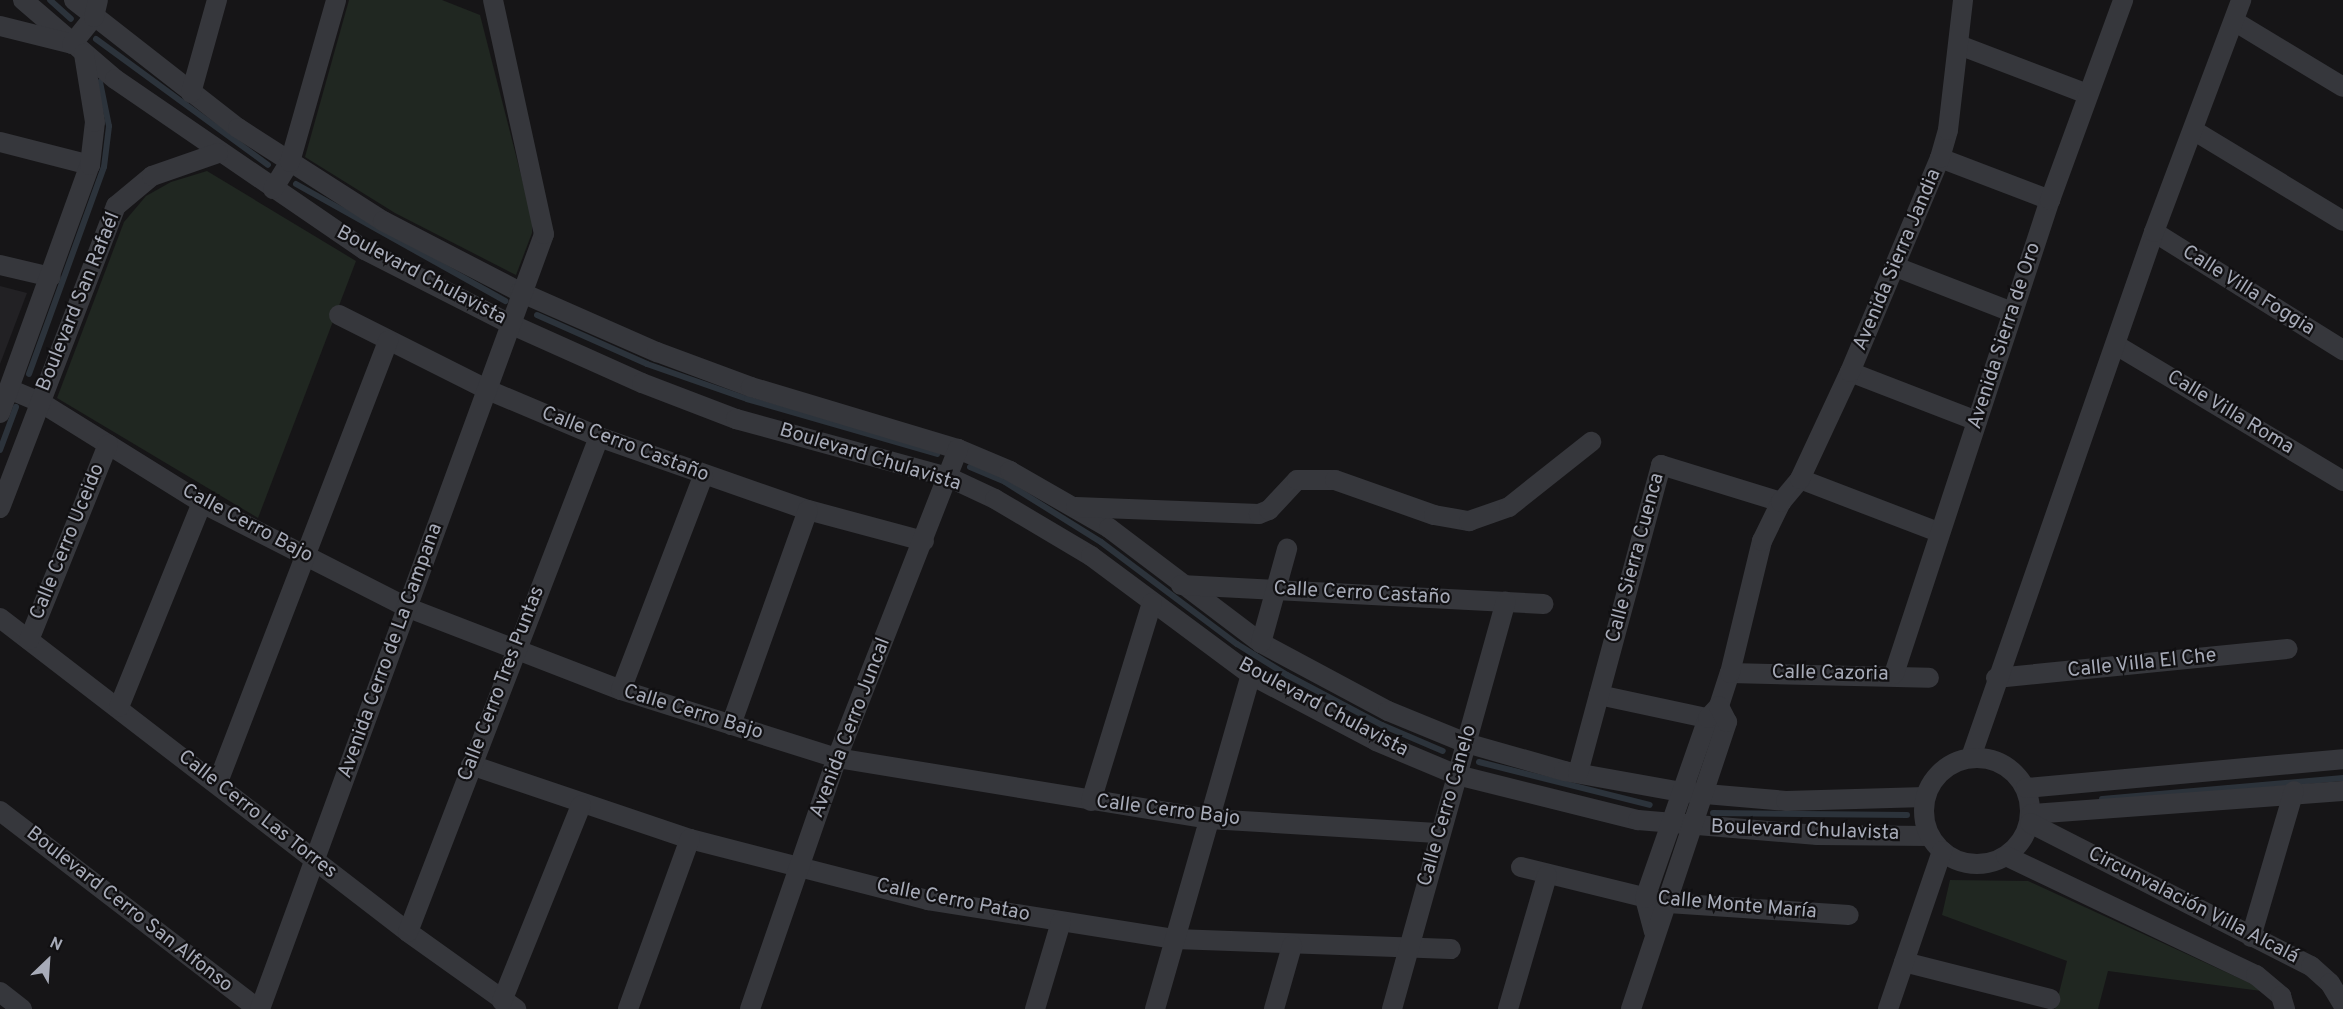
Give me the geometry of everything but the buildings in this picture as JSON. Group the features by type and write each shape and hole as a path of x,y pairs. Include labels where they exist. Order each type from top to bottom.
{"street":[{"name":"Boulevard Chulavista","path":"23,0 78,49 218,153 365,250 508,323 736,419 948,477 1091,556 1251,675 1376,741 1457,775 1556,802 1670,825 1936,844 1974,864 2007,856"},
{"name":"Boulevard Chulavista","path":"74,0 96,9 191,93 290,162 383,221 520,292 751,387 958,449 1074,507 1147,555 1181,585 1261,643 1388,711 1466,743 1578,773 1682,792 1786,801 1925,797 1936,844"},
{"path":"191,93 217,0"},
{"path":"273,189 290,162 336,0"},
{"name":"Avenida Cerro de La Campana","path":"259,1009 488,390 508,323 544,234 544,217 494,0"},
{"name":"Avenida Sierra Jandia","path":"1718,715 1762,541 1781,502 1800,479 1850,372 1940,158 1959,45 1963,0"},
{"name":"Avenida Sierra de Oro","path":"1894,674 1938,532 2050,200 2123,0"},
{"path":"1971,757 1996,678 2116,345 2154,231 2241,0"},
{"path":"0,26 78,49 96,9"},
{"path":"2234,21 2343,87"},
{"path":"1959,45 2087,94"},
{"name":"Boulevard San Rafaél","path":"0,413 51,278 90,165 95,122 78,49"},
{"path":"2193,130 2343,221"},
{"path":"0,142 90,165"},
{"name":"Boulevard San Rafaél","path":"0,507 116,206 152,176 218,153"},
{"path":"1940,158 2050,200"},
{"name":"Calle Villa Foggia","path":"2154,231 2343,350"},
{"path":"0,266 51,278"},
{"path":"1896,267 2012,312"},
{"name":"Calle Cerro Castaño","path":"339,315 488,390 598,437 703,476 808,510 924,541"},
{"path":"218,782 388,341"},
{"name":"Calle Villa Roma","path":"2116,345 2343,481"},
{"path":"1850,372 1977,421"},
{"name":"Calle Cerro Bajo","path":"9,389 40,402 202,503 406,607 514,651 621,690 837,758 1209,819 1441,833"},
{"name":"Calle Cerro Tres Puntas","path":"408,932 598,437"},
{"path":"1074,507 1259,514 1269,510 1297,480 1335,480 1434,515 1469,521 1509,507 1591,442"},
{"name":"Calle Cerro Uceido","path":"29,640 108,444"},
{"name":"Avenida Cerro Juncal","path":"750,1009 837,758 924,541 958,449"},
{"name":"Calle Sierra Cuenca","path":"1578,773 1661,465 1781,502"},
{"path":"621,690 703,476"},
{"path":"1800,479 1938,532"},
{"path":"119,707 202,503"},
{"path":"731,725 808,510"},
{"path":"1261,643 1287,549"},
{"name":"Calle Cerro Castaño","path":"1181,585 1275,588 1544,604"},
{"name":"Calle Cerro Canelo","path":"1392,1009 1506,602"},
{"path":"1090,801 1152,603"},
{"name":"Calle Cerro Las Torres","path":"0,618 218,782 315,861 408,932 509,1005"},
{"name":"Calle Villa El Che","path":"1996,678 2288,649"},
{"name":"Calle Cazoria","path":"1730,673 1894,674 1929,678"},
{"path":"1155,1009 1251,675"},
{"path":"1599,695 1718,715"},
{"path":"1654,932 1645,898 1682,792 1718,715"},
{"path":"1631,1009 1654,932 1668,903 1705,794 1718,715"},
{"path":"1925,797 1942,770 1971,757 2004,764 2026,788 2030,819 2007,856"},
{"path":"2026,788 2343,759"},
{"name":"Calle Cerro Patao","path":"471,765 581,805 690,839 928,900 1175,939 1292,946 1451,949"},
{"path":"2030,819 2294,791 2343,791"},
{"path":"2251,937 2294,791"},
{"path":"509,1005 581,805"},
{"name":"Boulevard Cerro San Alfonso","path":"0,811 259,1009"},
{"name":"Circunvalación Villa Alcalá","path":"2030,819 2310,966 2330,983 2343,1005"},
{"path":"628,1009 690,839"},
{"path":"1888,1009 1904,962 1936,844"},
{"name":"Circunvalación Villa Alcalá","path":"2007,856 2256,975 2281,996 2285,1009"},
{"name":"Calle Monte María","path":"1521,867 1547,876 1668,903 1849,915"},
{"path":"1508,1009 1547,876"},
{"path":"1035,1009 1061,922"},
{"path":"1274,1009 1292,946"},
{"path":"1904,962 2050,999"},
{"path":"0,992 22,1009"}],"shaded area":[{"path":"349,0 442,0 480,15 532,218 532,233 516,275 395,213 305,157"},
{"path":"207,171 356,261 258,518 57,398 124,222 146,196 171,182"},
{"path":"0,286 27,293 0,364"},
{"path":"1950,880 2028,881 2269,992 2108,971 2098,1009 2055,1009 2067,961 1942,915"}],"waterway":[{"path":"50,0 71,19"},
{"path":"96,39 268,165"},
{"path":"29,374 104,167 109,126 100,82"},
{"path":"296,184 505,301"},
{"path":"537,315 647,364 747,399 937,454"},
{"path":"0,450 16,407"},
{"path":"970,467 1005,482 1101,542 1237,644 1287,675 1382,725 1443,751"},
{"path":"1479,762 1650,805"},
{"path":"2102,799 2343,778"},
{"path":"1713,813 1907,815"}]}
